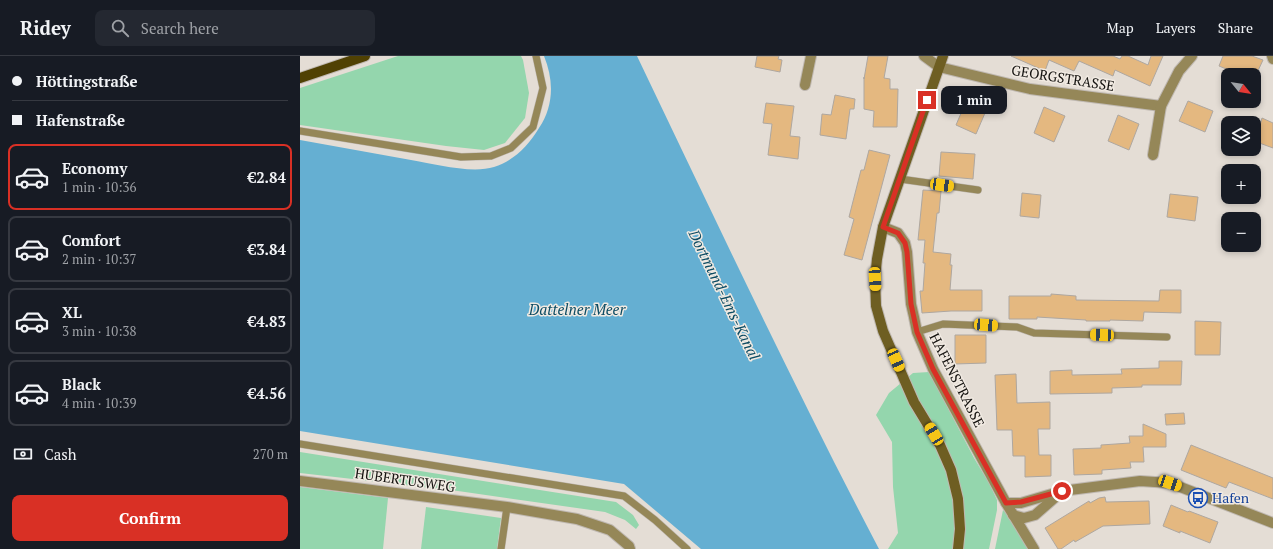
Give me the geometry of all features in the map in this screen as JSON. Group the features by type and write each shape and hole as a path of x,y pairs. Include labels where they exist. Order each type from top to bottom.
{"main road":[{"path":"300,78 365,56"}],"street":[{"path":"805,85 811,56"},
{"path":"924,56 939,68"},
{"path":"943,56 883,227 875,279 876,306 883,331 914,402 940,445 951,470 958,506 960,529 958,549"},
{"path":"1153,155 1161,106 1179,71 1192,56"},
{"name":"GEORGSTRASSE","path":"939,68 1030,89 1161,106"},
{"name":"HAFENSTRASSE","path":"883,227 898,233 905,243 911,304 917,332 933,369 1013,515"},
{"name":"HUBERTUSWEG","path":"300,481 507,508 577,519 610,530 629,546 630,549"},
{"path":"1006,503 1021,502 1062,491 1140,481 1170,483 1273,523"},
{"path":"1013,515 1024,518 1035,515 1062,491"},
{"path":"1013,515 1034,549"}],"lane":[{"path":"300,131 461,157 491,156 511,148 533,127 543,88 536,56"},
{"path":"900,179 978,190"},
{"path":"917,332 943,324 950,324 1017,327 1034,333 1167,337"},
{"path":"300,444 624,496 655,520 688,549"},
{"path":"501,549 507,508"}],"green space":[{"path":"398,56 521,56 529,93 525,118 505,143 484,150 300,125 300,88"},
{"path":"929,372 997,500 997,510 989,549 888,549 898,533 893,487 892,442 876,415 889,393 913,373"},
{"path":"300,452 616,502 633,515 639,525 636,529 625,520 605,512 458,491 300,473"},
{"path":"300,487 388,498 383,549 300,549"},
{"path":"426,507 501,518 497,549 421,549"},
{"path":"1003,510 1015,523 1031,549 995,549"}],"water":[{"name":"Dattelner Meer","path":"544,56 637,56 786,365 879,549 701,549 624,484 300,431 300,140 453,168 485,169 494,167 502,164 520,152 535,135 544,120 550,102 551,84 550,74"}],"building":[{"path":"757,56 779,56 778,59 782,60 780,72 755,67"},
{"path":"868,56 888,56 884,78 890,79 890,89 898,89 897,127 873,127 874,111 864,109 864,79"},
{"path":"1011,56 1113,56 1120,59 1122,56 1128,56 1148,65 1151,56 1163,56 1150,86 1115,70 1113,76 1079,61 1074,71 1049,60 1045,71"},
{"path":"1223,56 1252,56 1263,60 1259,68 1224,68 1219,66"},
{"path":"971,90 991,99 976,134 956,125"},
{"path":"835,95 855,99 854,109 850,109 846,139 820,135 822,114 831,115"},
{"path":"1188,101 1213,111 1205,132 1179,121"},
{"path":"766,103 794,106 790,136 800,137 798,159 768,155 772,124 763,123"},
{"path":"1044,107 1065,116 1054,142 1034,133"},
{"path":"1118,115 1139,124 1129,150 1108,141"},
{"path":"1262,118 1273,123 1273,148 1261,144"},
{"path":"869,150 890,155 862,260 844,255 854,219 849,217 861,170 864,170"},
{"path":"941,152 975,154 973,179 939,176"},
{"path":"923,190 941,191 933,252 951,254 950,265 952,265 950,290 982,290 982,311 922,313 920,291 923,291 925,240 918,240"},
{"path":"1022,193 1041,195 1039,218 1020,216"},
{"path":"1170,194 1198,197 1195,221 1167,217"},
{"path":"1160,290 1181,290 1181,313 1144,312 1143,321 1086,321 1037,317 1037,319 1009,319 1009,296 1051,296 1051,294 1076,296 1076,300 1159,301"},
{"path":"1195,321 1221,322 1220,355 1195,355"},
{"path":"955,335 986,335 986,363 955,364"},
{"path":"1159,361 1182,361 1181,385 1142,385 1142,387 1112,388 1112,393 1050,394 1050,371 1072,370 1072,375 1122,374 1121,369 1159,368"},
{"path":"1016,374 1017,403 1050,402 1050,429 1038,429 1039,455 1051,455 1051,476 1025,477 1025,456 1013,456 1012,430 997,430 995,375"},
{"path":"1184,413 1185,424 1166,425 1165,414"},
{"path":"1143,424 1166,434 1166,447 1143,447 1144,462 1130,462 1131,468 1102,470 1102,474 1074,475 1073,449 1101,448 1101,445 1130,443 1129,436 1143,436"},
{"path":"1191,445 1273,478 1273,499 1229,482 1226,488 1181,470"},
{"path":"1105,497 1106,502 1149,501 1150,524 1103,526 1075,542 1074,540 1061,549 1058,549 1045,528 1089,501 1090,503 1099,498"},
{"path":"1171,505 1218,522 1210,543 1163,526"}],"place":[{"name":"Hafen","path":"1198,498"}],"route":[{"path":"927,100 883,227 898,233 905,243 911,304 917,332 933,369 1006,503 1021,502 1062,491"}],"water label":[{"name":"Dortmund-Ems-Kanal","path":"724,295"}]}
